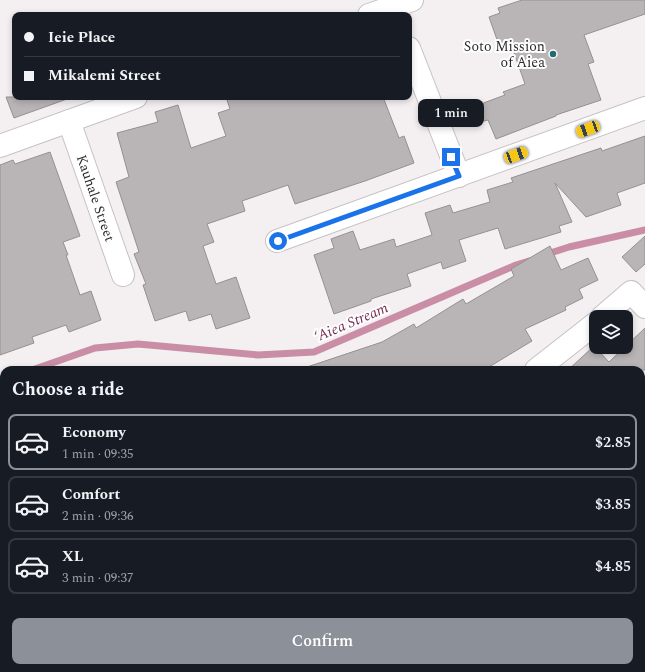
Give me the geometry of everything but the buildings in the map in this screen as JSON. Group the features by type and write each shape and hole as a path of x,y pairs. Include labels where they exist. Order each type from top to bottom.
{"street":[{"path":"378,12 398,5"},
{"path":"412,56 459,176"},
{"path":"0,146 128,100"},
{"path":"278,241 645,108"},
{"name":"Kauhale Street","path":"69,121 123,275"},
{"path":"610,310 631,292 645,307"},
{"path":"541,366 589,328"}],"waterway":[{"name":"ʻAiea Stream","path":"544,255 569,247 645,230"},
{"name":"ʻAiea Stream","path":"43,366 95,348 138,344 258,355 314,352 516,265 529,261"}],"place":[{"name":"Soto Mission of Aiea","path":"553,54"}],"route":[{"path":"278,241 459,176 451,157"}]}
